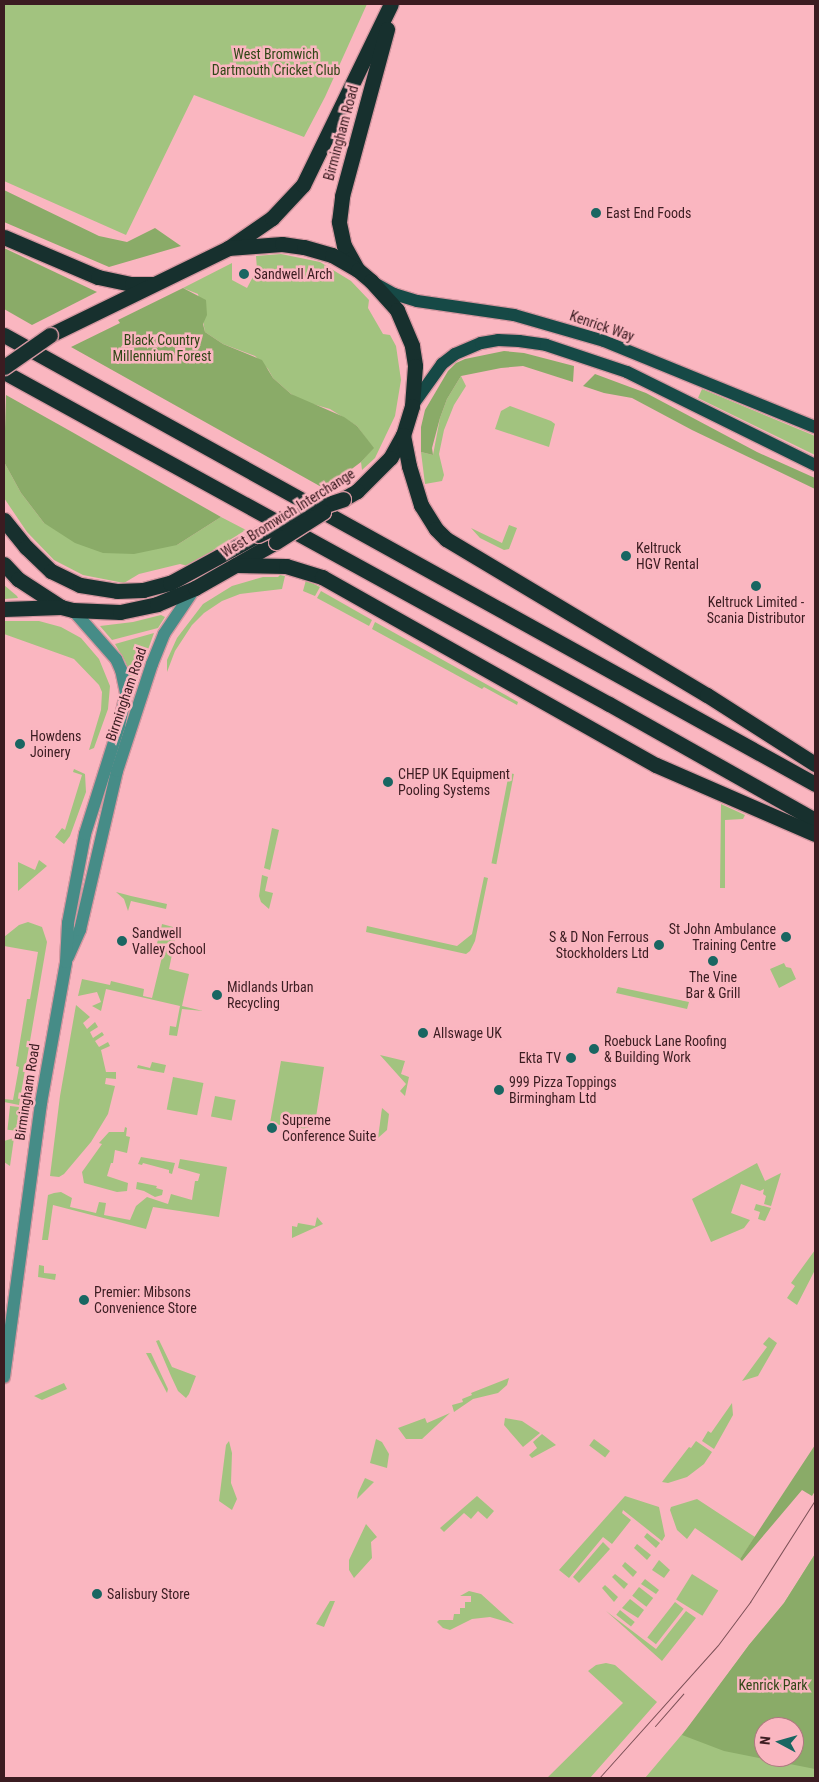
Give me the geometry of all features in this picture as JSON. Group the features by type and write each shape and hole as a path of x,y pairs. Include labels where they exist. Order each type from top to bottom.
{"highway":[{"name":"Birmingham Road","path":"228,248 272,218 303,185 393,4"},
{"name":"Birmingham Road","path":"358,270 344,246 339,222 342,196 393,4"},
{"path":"4,237 98,277 132,284 158,284"},
{"name":"West Bromwich Interchange","path":"4,367 50,335 158,284 228,248 282,244 304,247 332,255 358,270 372,281 396,310 412,346 416,378 412,406 403,435 390,458 375,476 357,491 276,542 195,588 157,604 120,612 67,608 4,609"},
{"path":"4,334 815,784"},
{"path":"4,372 609,704 815,820"},
{"path":"403,435 409,466 421,505 436,529 446,540 707,695 815,764"},
{"path":"4,520 26,547 51,571 80,585 117,591 143,590 170,583 258,535 307,511 344,499"},
{"path":"4,564 18,579 67,608"},
{"path":"236,565 286,566 322,578 656,765 815,834"}],"main road":[{"name":"Kenrick Way","path":"372,281 394,294 417,302 514,315 604,341 815,427"},
{"path":"412,406 442,364 455,354 481,343 498,340 519,340 546,345 627,372 815,465"}],"street":[{"name":"Birmingham Road","path":"66,962 80,930 117,771 152,664 164,634 195,588"},
{"name":"Birmingham Road","path":"4,1377 40,1108 66,962 68,923 85,834 119,726 126,693 121,670 116,659 67,608"}],"green space":[{"name":"West Bromwich Dartmouth Cricket Club","path":"4,4 367,4 325,97 304,137 194,95 126,235 4,181"},
{"path":"4,190 99,236 127,242 155,228 181,246 109,267 4,222"},
{"path":"4,248 97,292 32,325 4,309"},
{"path":"281,254 320,262 351,281 369,300 368,308 383,334 390,335 396,346 401,380 395,416 375,458 362,470 361,462 373,448 357,426 330,409 302,401 273,378 268,369 255,356 223,344 205,332 198,294 183,288 232,263 232,280 247,288 257,269 256,256"},
{"name":"Black Country Millennium Forest","path":"183,288 206,300 207,315 203,324 205,332 223,344 262,360 273,378 291,394 344,417 357,426 374,448 361,462 325,489 71,347 120,323 118,320"},
{"path":"504,351 524,353 574,366 573,382 523,366 501,368 461,376 447,399 440,418 432,448 433,455 421,452 421,427 425,410 448,371 456,363 465,359"},
{"path":"595,374 646,393 757,452 815,478 815,489 692,430 632,398 604,393 583,386"},
{"path":"461,376 466,386 454,405 444,430 439,454 444,475 442,481 425,484 421,452 433,455 440,418 447,399"},
{"path":"702,389 815,436 815,455 698,398"},
{"path":"6,395 221,517 177,545 134,554 103,553 75,543 44,523 21,493 4,462"},
{"path":"510,406 555,424 549,447 495,429 501,411"},
{"path":"4,462 21,493 44,523 177,545 221,517 246,530 213,550 216,554 192,567 180,564 139,574 124,583 83,575 54,560 27,532 4,498"},
{"path":"509,525 517,528 509,549 504,550 480,538 471,528 502,543"},
{"path":"280,575 285,576 282,589 240,594 222,601 204,613 192,625 175,651 167,672 167,660 177,638 203,604 232,586 263,577 278,577"},
{"path":"306,580 320,587 315,596 303,591"},
{"path":"4,585 17,596 18,598 4,599"},
{"path":"321,591 372,620 369,626 317,598"},
{"path":"161,615 165,617 158,628 112,640 100,626 133,622"},
{"path":"4,621 39,621 61,627 81,638 99,659 110,686 108,709 94,748 89,750 101,710 102,692 99,685 74,659 4,634"},
{"path":"375,622 518,702 517,705 484,687 482,689 372,629"},
{"path":"154,633 135,690 125,661 115,644"},
{"path":"74,769 85,774 86,792 70,836 64,844 55,837 62,828 65,830 82,775 73,772"},
{"path":"509,773 514,774 496,864 491,863"},
{"path":"721,804 745,815 743,819 725,820 725,888 720,888"},
{"path":"272,828 279,830 270,870 264,868"},
{"path":"39,860 47,866 18,891 18,862 35,870"},
{"path":"262,875 268,877 265,891 273,893 269,909 261,902 259,896"},
{"path":"484,877 488,878 475,941 470,951 466,954 366,932 367,926 457,946 472,934"},
{"path":"116,892 167,904 166,909 131,901 128,911 124,899"},
{"path":"28,922 42,927 47,942 19,1105 4,1102 4,1099 13,1100 19,1067 16,1066 27,999 30,999 38,952 4,946 4,937 19,925"},
{"path":"162,924 173,927 171,934 176,935 169,969 189,974 182,1006 203,1011 182,1009 177,1036 169,1035 170,1026 176,1027 180,1006 106,989 101,1011 92,1006 101,1002 97,992 78,996 82,979 110,985 111,981 144,989 143,996 152,998 162,957 154,955"},
{"path":"784,963 786,967 791,968 796,979 779,988 770,969"},
{"path":"618,987 689,1002 687,1009 616,993"},
{"path":"76,1005 90,1017 83,1023 87,1029 95,1022 98,1027 90,1032 93,1038 102,1032 104,1035 95,1041 99,1047 108,1042 110,1046 101,1050 106,1072 116,1072 116,1079 106,1078 105,1084 115,1086 108,1114 91,1142 64,1174 59,1177 50,1176 60,1096"},
{"path":"380,1055 405,1061 401,1074 409,1077 405,1096 400,1091 406,1084"},
{"path":"281,1061 324,1067 316,1117 310,1116 308,1129 294,1127 295,1120 281,1118 280,1125 270,1123"},
{"path":"152,1062 166,1065 164,1073 137,1068 138,1065 150,1068"},
{"path":"173,1077 203,1083 197,1115 167,1109"},
{"path":"215,1096 236,1100 232,1121 211,1117"},
{"path":"10,1106 19,1107 16,1131 7,1130"},
{"path":"382,1108 389,1114 387,1130 378,1138"},
{"path":"125,1127 127,1128 126,1136 130,1137 127,1153 115,1150 113,1163 111,1163 107,1176 128,1183 127,1191 117,1192 84,1183 82,1172 102,1144 99,1143 109,1132 124,1132"},
{"path":"14,1138 10,1166 4,1162 4,1141"},
{"path":"141,1157 175,1163 172,1174 169,1173 169,1170 143,1163 142,1165 138,1164"},
{"path":"180,1159 227,1167 219,1217 153,1207 146,1229 53,1205 48,1240 42,1240 48,1195 54,1193 61,1192 72,1198 70,1207 96,1213 99,1202 106,1203 104,1215 130,1220 136,1206 147,1197 168,1204 171,1194 192,1200 195,1181 198,1181 200,1174 178,1168"},
{"path":"757,1163 765,1181 781,1173 771,1206 764,1204 766,1196 763,1194 764,1189 760,1191 741,1184 731,1213 750,1220 744,1228 711,1242 692,1199"},
{"path":"137,1182 157,1186 156,1188 163,1190 162,1195 155,1197 136,1189"},
{"path":"756,1204 771,1208 765,1221 758,1219 760,1212 754,1210"},
{"path":"317,1217 323,1224 292,1238 292,1226 297,1227 298,1223 315,1226"},
{"path":"815,1250 815,1270 797,1305 787,1298 795,1286 791,1283"},
{"path":"39,1265 44,1266 44,1273 56,1274 55,1280 38,1277"},
{"path":"769,1337 777,1343 758,1376 742,1381 767,1347 763,1344"},
{"path":"159,1340 172,1367 196,1376 186,1398 178,1391 171,1376 156,1341"},
{"path":"146,1353 151,1353 168,1389 167,1393"},
{"path":"509,1378 507,1385 498,1393 473,1399 454,1412 452,1405 463,1402 462,1399 472,1395 471,1393"},
{"path":"64,1383 67,1389 42,1400 34,1396"},
{"path":"732,1403 733,1415 714,1449 702,1441 708,1431 711,1433"},
{"path":"450,1413 422,1439 406,1439 398,1428 425,1418 427,1423"},
{"path":"505,1418 522,1421 540,1433 523,1447 504,1425"},
{"path":"542,1434 556,1445 532,1458 529,1455 537,1448 533,1442"},
{"path":"376,1439 382,1442 389,1454 387,1468 370,1463"},
{"path":"594,1439 610,1451 605,1457 589,1445"},
{"path":"229,1441 232,1453 231,1483 237,1499 232,1510 219,1501 226,1445"},
{"path":"696,1441 712,1452 704,1464 687,1477 668,1483 662,1482 689,1447 691,1448"},
{"path":"815,1445 815,1491 812,1496 802,1490 742,1561 740,1559"},
{"path":"365,1478 374,1482 357,1499 358,1493"},
{"path":"477,1496 494,1511 487,1519 478,1511 471,1519 464,1513 444,1532 440,1528"},
{"path":"625,1496 659,1507 665,1536 662,1541 623,1510 622,1513 631,1520 612,1544 603,1537 569,1578 559,1570"},
{"path":"697,1499 755,1537 740,1559 695,1528 687,1539 677,1530 670,1510 671,1507"},
{"path":"366,1524 377,1537 371,1542 372,1558 354,1578 349,1570 349,1560"},
{"path":"647,1533 660,1543 656,1548 644,1537"},
{"path":"603,1542 610,1549 579,1583 573,1577"},
{"path":"637,1544 651,1555 647,1560 634,1548"},
{"name":"Kenrick Park","path":"815,1554 815,1778 645,1778 695,1719 749,1645 784,1603"},
{"name":"Kenrick Park","path":"815,1554 815,1769 804,1767 804,1717 754,1717 754,1757 724,1751 682,1735 749,1645 784,1603"},
{"path":"659,1560 670,1570 664,1578 652,1570"},
{"path":"625,1562 637,1572 633,1577 622,1566"},
{"path":"615,1574 628,1584 624,1589 612,1577"},
{"path":"692,1574 718,1590 702,1616 676,1599"},
{"path":"645,1579 659,1590 656,1594 641,1584"},
{"path":"605,1585 618,1597 614,1602 602,1588"},
{"path":"639,1587 653,1598 646,1607 632,1596"},
{"path":"469,1591 481,1594 514,1624 490,1617 472,1619 450,1630 443,1628 437,1622 439,1620 453,1620 454,1614 460,1614 460,1608 465,1608 465,1602 471,1602 471,1596 460,1596"},
{"path":"630,1599 644,1610 638,1618 622,1608"},
{"path":"330,1601 335,1601 324,1627 316,1624"},
{"path":"675,1602 684,1609 656,1644 647,1637"},
{"path":"620,1610 635,1622 631,1627 616,1615"},
{"path":"606,1611 656,1649 686,1611 696,1618 662,1661"},
{"path":"606,1663 615,1665 657,1702 590,1778 547,1778 623,1703 588,1671 596,1665"}],"tram line":[{"path":"599,1778 718,1645 750,1602 815,1500"},
{"path":"655,1726 683,1694"}],"place":[{"name":"East End Foods","path":"596,213"},
{"name":"Sandwell Arch","path":"244,274"},
{"name":"Keltruck HGV Rental","path":"626,556"},
{"name":"Keltruck Limited - Scania Distributor","path":"756,586"},
{"name":"Howdens Joinery","path":"20,744"},
{"name":"CHEP UK Equipment Pooling Systems","path":"388,782"},
{"name":"St John Ambulance Training Centre","path":"786,937"},
{"name":"Sandwell Valley School","path":"122,941"},
{"name":"S & D Non Ferrous Stockholders Ltd","path":"659,945"},
{"name":"The Vine Bar & Grill","path":"713,961"},
{"name":"Midlands Urban Recycling","path":"217,995"},
{"name":"Allswage UK","path":"423,1033"},
{"name":"Roebuck Lane Roofing & Building Work","path":"594,1049"},
{"name":"Ekta TV","path":"571,1058"},
{"name":"999 Pizza Toppings Birmingham Ltd","path":"499,1090"},
{"name":"Supreme Conference Suite","path":"272,1128"},
{"name":"Premier: Mibsons Convenience Store","path":"84,1300"},
{"name":"Salisbury Store","path":"97,1594"}]}
